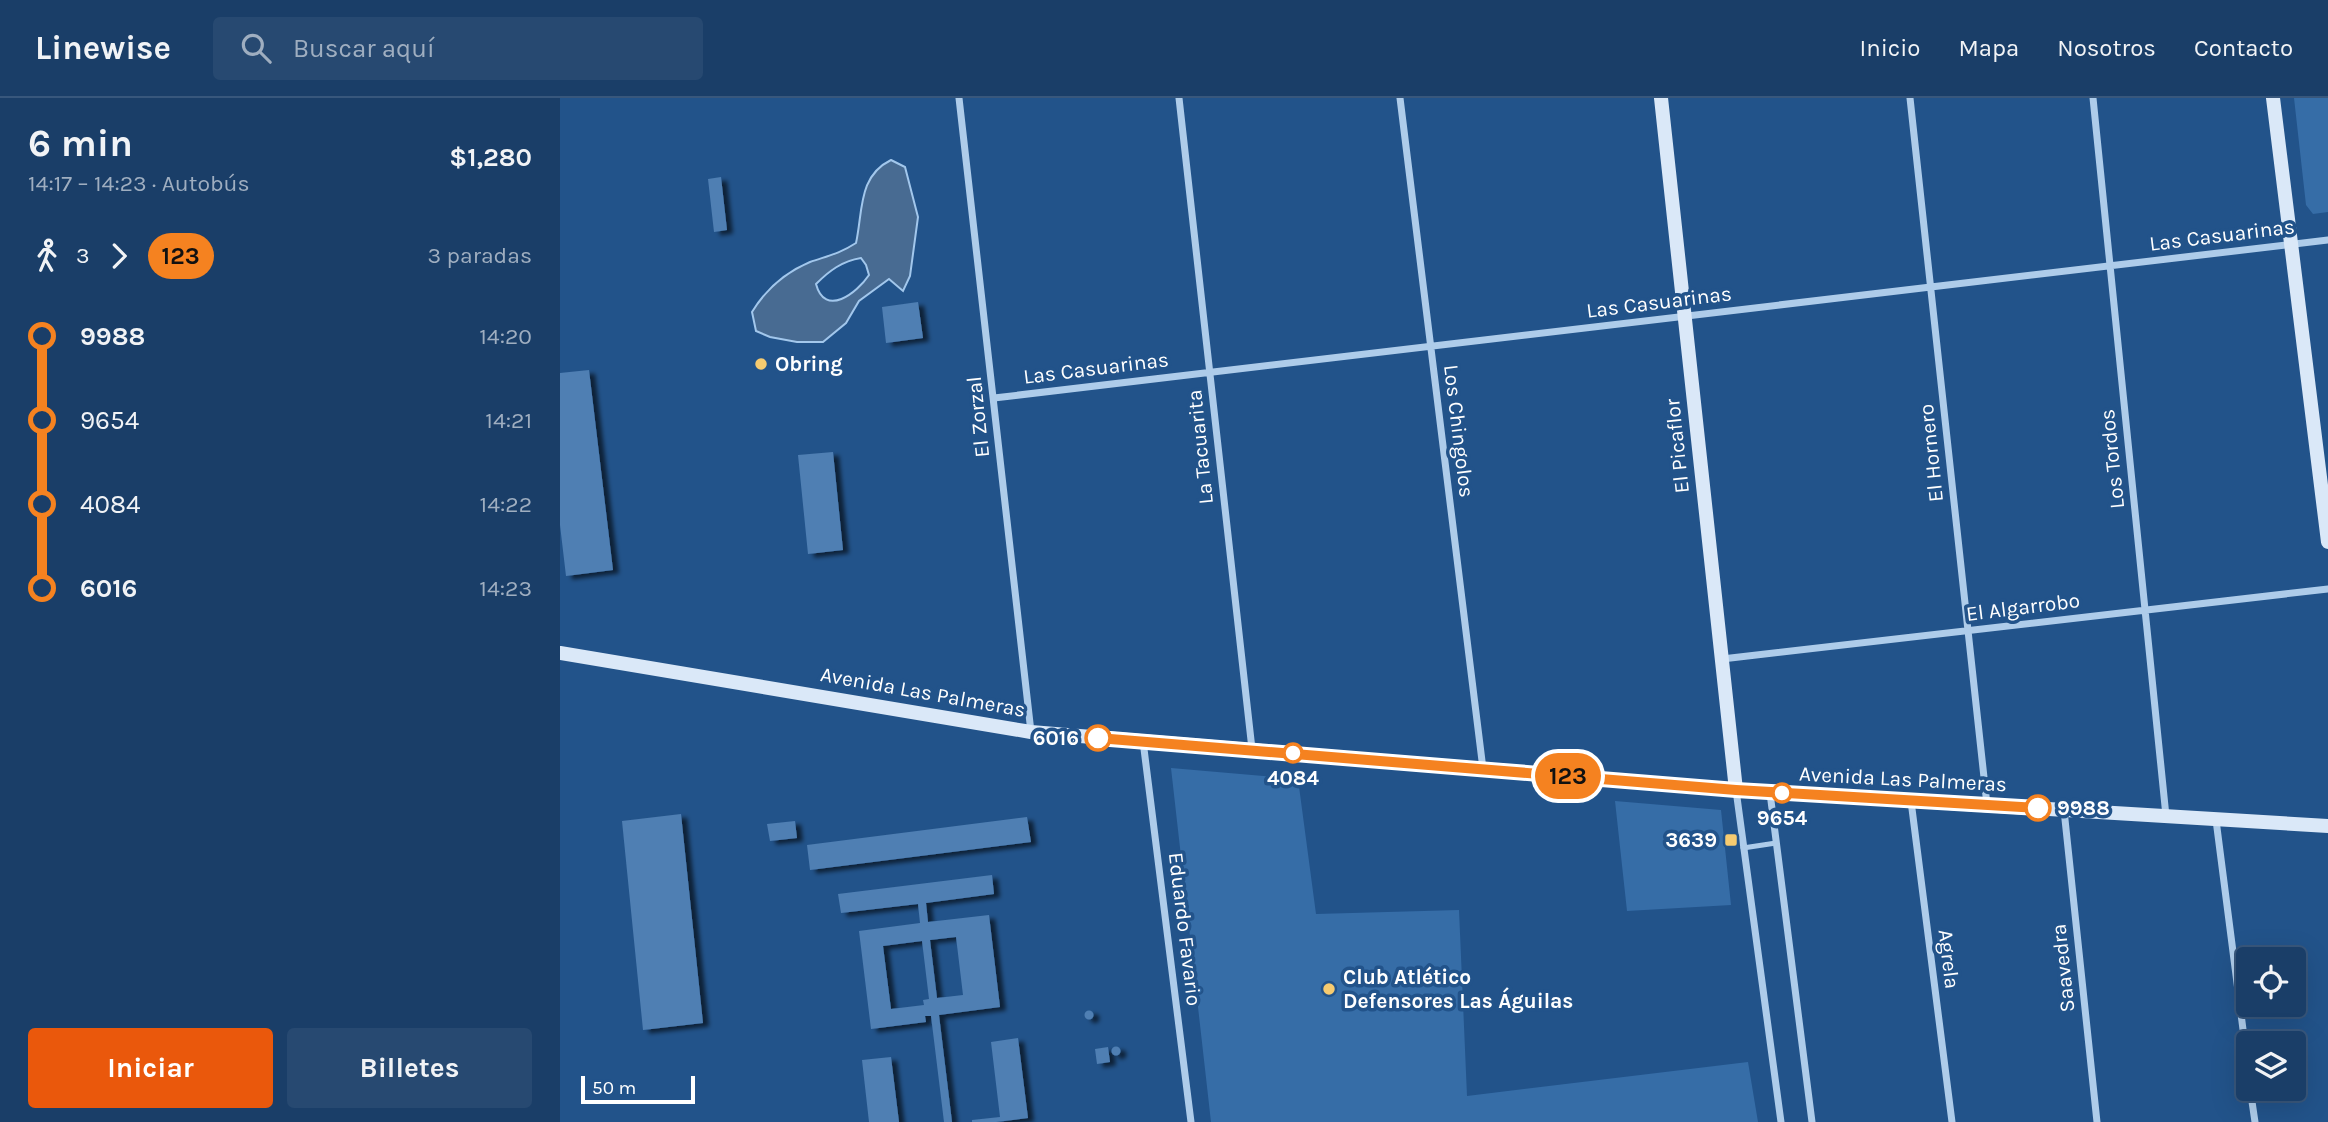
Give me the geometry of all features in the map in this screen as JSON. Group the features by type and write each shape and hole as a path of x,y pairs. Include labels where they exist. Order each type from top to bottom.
{"main road":[{"name":"El Picaflor","path":"1661,98 1736,790"},
{"path":"2273,98 2328,542"},
{"name":"Avenida Las Palmeras","path":"560,653 1031,732 1736,790 2328,826"}],"street":[{"name":"El Zorzal","path":"959,98 1031,732"},
{"name":"La Tacuarita","path":"1179,98 1252,750"},
{"name":"Los Chingolos","path":"1400,98 1483,769"},
{"name":"El Hornero","path":"1910,98 1987,805"},
{"name":"Los Tordos","path":"2093,98 2166,816"},
{"name":"Las Casuarinas","path":"994,398 2328,240"},
{"name":"El Algarrobo","path":"1722,659 2328,589"},
{"name":"Eduardo Favario","path":"1143,741 1191,1122"},
{"path":"1736,790 1781,1122"},
{"path":"1769,792 1812,1122"},
{"name":"Agrela","path":"1911,800 1952,1122"},
{"name":"Saavedra","path":"2064,810 2097,1122"},
{"path":"2216,819 2243,1031"},
{"path":"2252,1101 2255,1122"}],"lane":[{"path":"1743,848 1776,843"}],"shaded area":[{"path":"2294,98 2328,98 2328,212 2313,214 2306,205"},
{"path":"891,160 905,167 918,217 910,276 903,291 889,279 859,301 846,323 823,342 797,342 770,337 756,331 752,312 776,282 801,266 856,243 867,185 880,167","holes":["861,258 869,275 849,295 834,301 820,294 816,284 836,267"]},
{"name":"Club Atlético Defensores Las Águilas","path":"1171,768 1298,779 1316,914 1459,910 1467,1096 1748,1062 1758,1122 1211,1122"},
{"path":"1615,801 1721,810 1731,905 1627,911"}],"building":[{"path":"721,177 727,230 714,232 708,179"},
{"path":"918,302 923,338 886,343 882,307"},
{"path":"589,370 613,570 566,576 560,525 560,373"},
{"path":"833,452 843,550 808,554 798,455"},
{"path":"681,814 703,1023 643,1030 622,821"},
{"path":"1027,817 1031,842 810,870 807,845"},
{"path":"795,821 797,838 770,841 767,824"},
{"path":"992,875 994,894 926,903 928,922 989,915 1000,1007 939,1015 952,1122 944,1122 931,1016 925,1016 926,1022 871,1029 859,931 920,923 918,904 841,913 838,894","holes":["956,937 963,995 937,998 930,940","922,941 929,999 923,1000 924,1005 891,1009 883,946"]},
{"path":"1089,1010 1094,1015 1089,1020 1084,1015"},
{"path":"1018,1038 1028,1118 972,1122 1000,1117 991,1042"},
{"path":"1116,1046 1121,1051 1116,1056 1111,1051"},
{"path":"1108,1047 1110,1062 1097,1064 1095,1049"},
{"path":"891,1057 899,1122 869,1122 862,1060"}],"bus line":[{"name":"123","path":"1098,738 1736,790 2038,808"}],"place":[{"name":"Obring","path":"761,364"},
{"name":"6016","path":"1098,738"},
{"name":"4084","path":"1293,753"},
{"name":"9654","path":"1782,793"},
{"name":"9988","path":"2038,808"},
{"name":"3639","path":"1731,840"},
{"name":"Club Atlético Defensores Las Águilas","path":"1329,989"}]}
